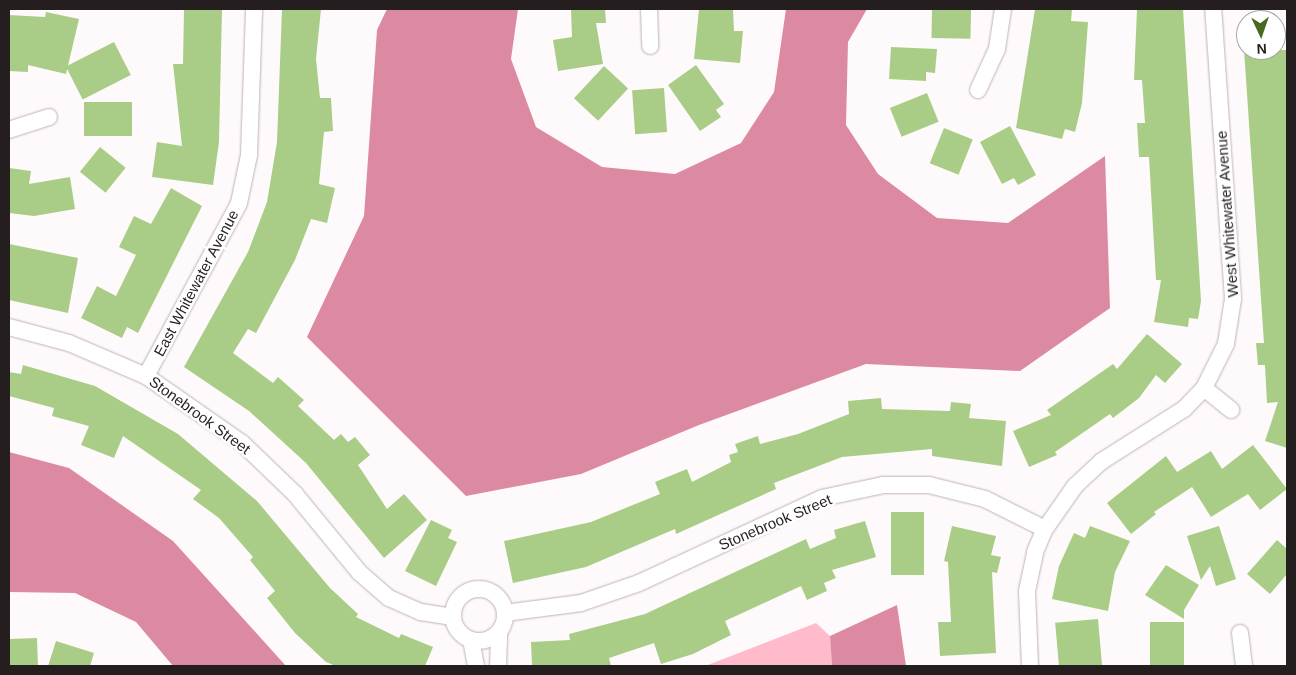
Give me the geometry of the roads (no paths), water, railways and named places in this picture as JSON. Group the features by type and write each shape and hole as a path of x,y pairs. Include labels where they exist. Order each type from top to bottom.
{"street":[{"name":"East Whitewater Avenue","path":"146,376 239,203 249,155 254,9"},
{"path":"649,9 650,46"},
{"path":"978,90 997,49 1003,9"},
{"name":"West Whitewater Avenue","path":"1030,666 1027,591 1035,552 1045,529 1075,486 1102,461 1184,409 1204,388 1226,344 1233,299 1212,9"},
{"path":"9,130 49,117"},
{"name":"Stonebrook Street","path":"9,327 69,343 146,376 242,443 295,494 360,573 389,598 421,612 453,617"},
{"path":"1204,388 1231,410"},
{"name":"Stonebrook Street","path":"505,613 590,600 639,583 822,498 883,485 929,485 984,498 1045,529"},
{"path":"498,666 499,632 505,613 496,595 477,590 459,598 453,617 462,635 471,640 481,641 499,632"},
{"path":"1240,633 1244,666"},
{"path":"471,640 476,666"}]}
